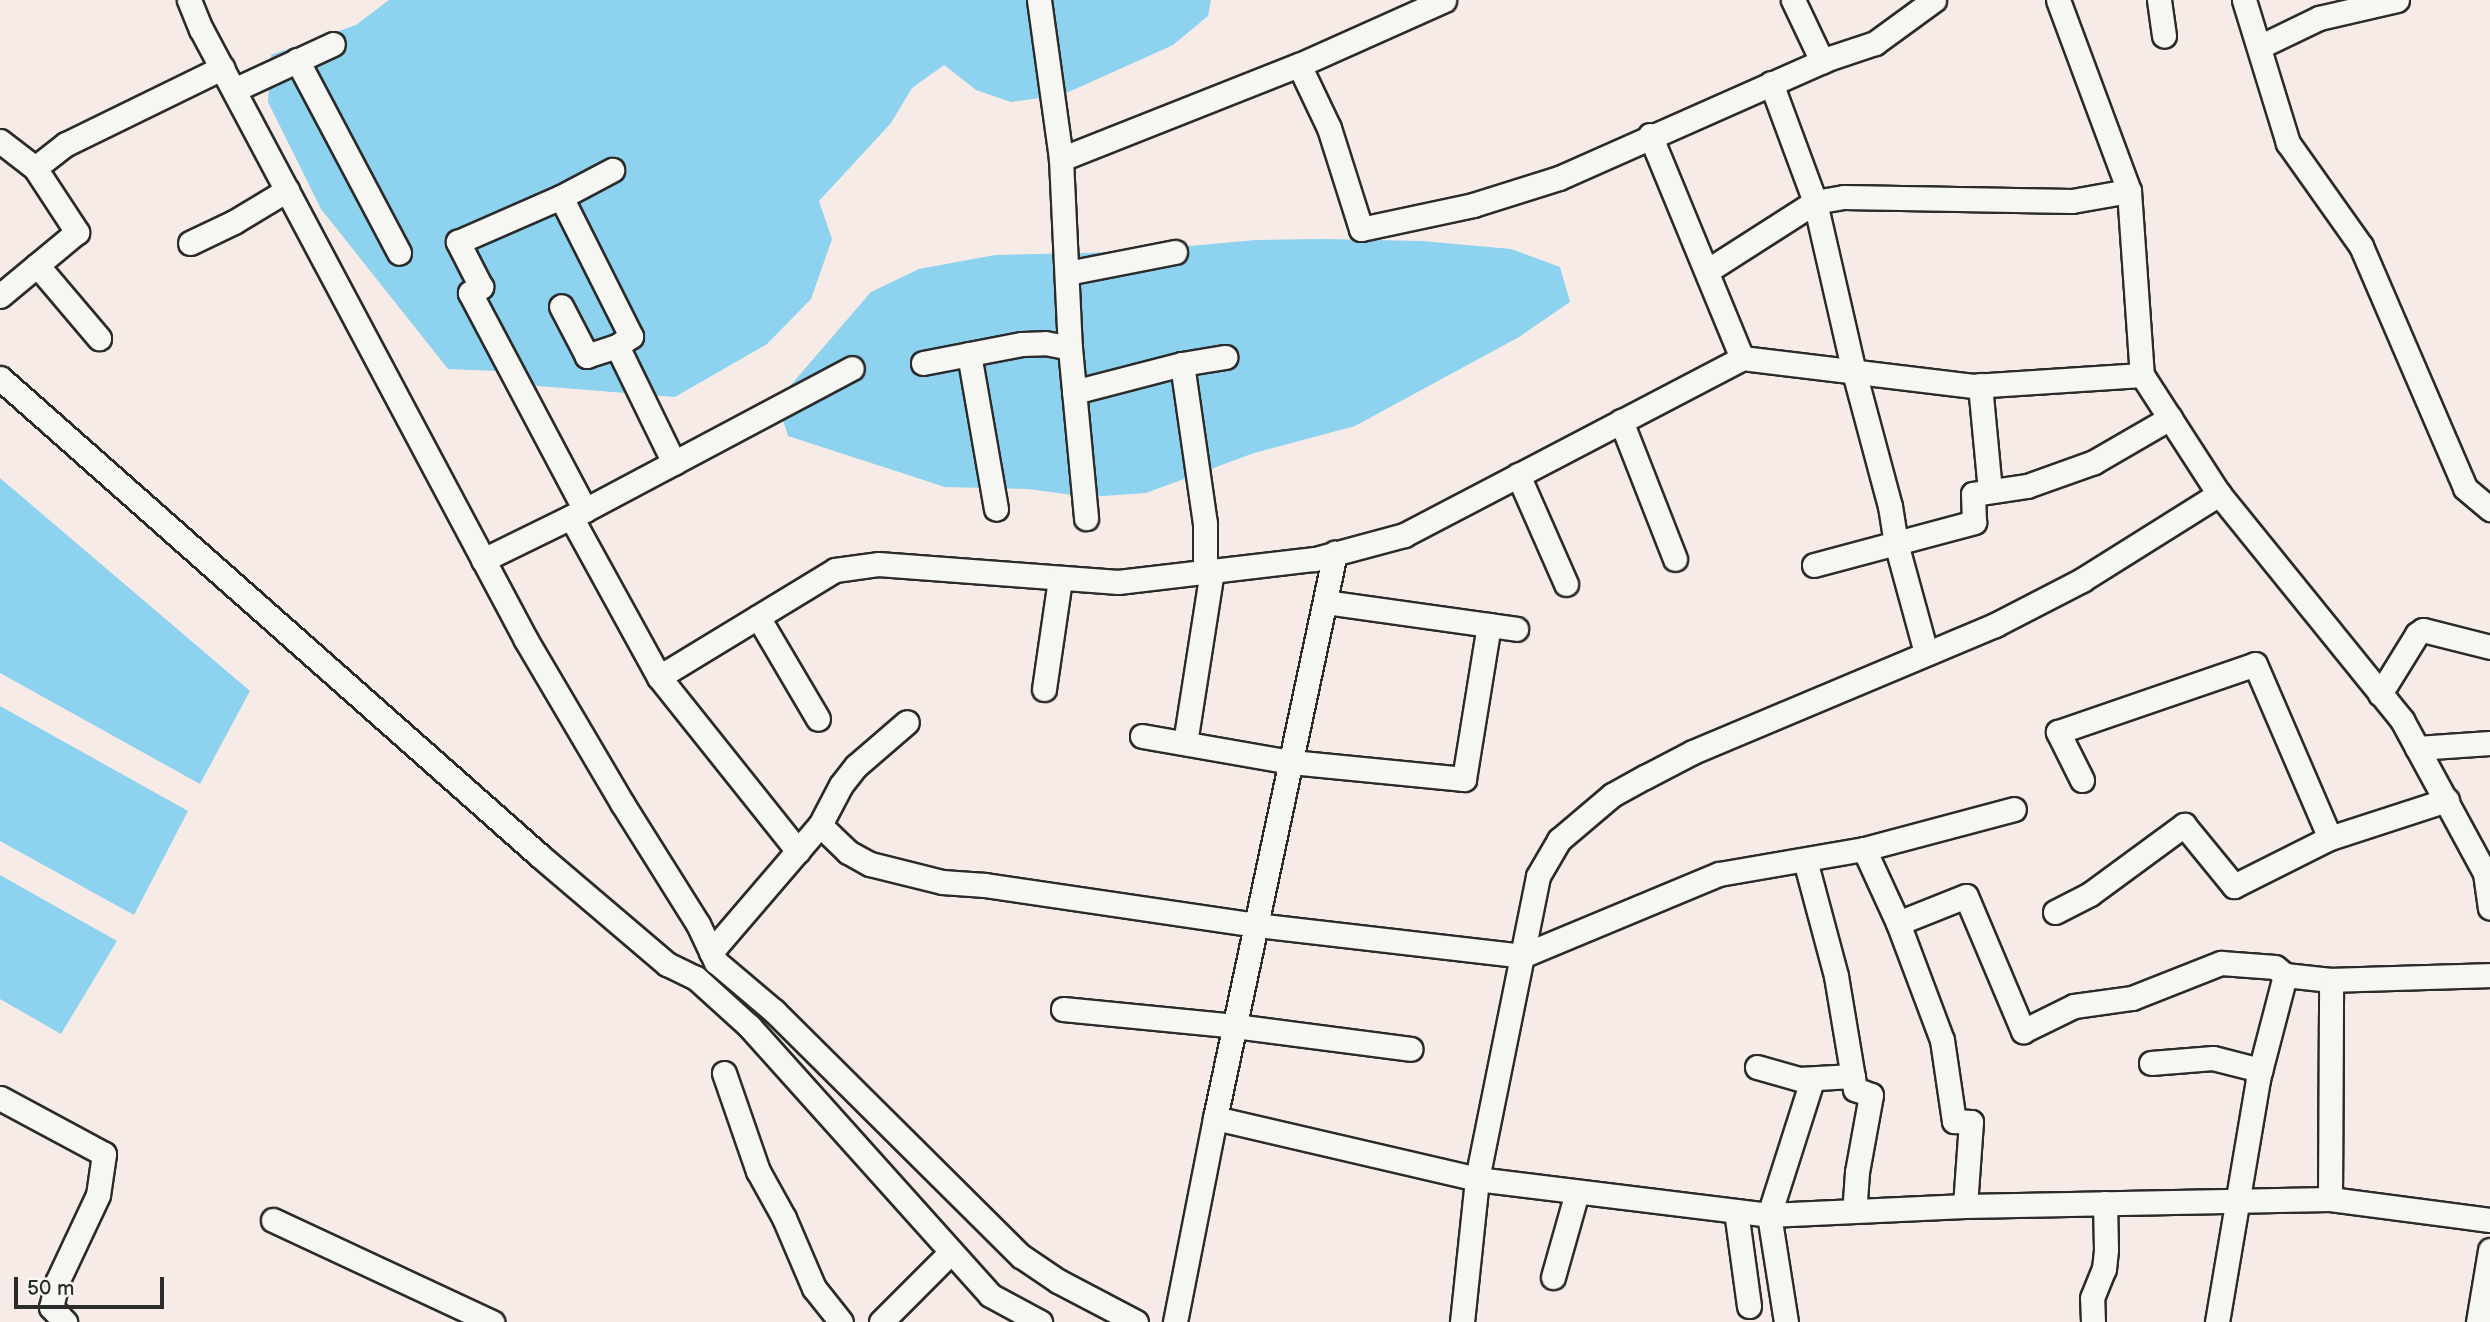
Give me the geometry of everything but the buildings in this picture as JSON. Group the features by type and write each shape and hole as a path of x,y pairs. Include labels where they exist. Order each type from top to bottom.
{"street":[{"path":"190,0 222,68 526,640 622,803 698,924 713,957 774,1011 1021,1256 1058,1281 1136,1322"},
{"path":"1039,0 1061,159 1070,348 1086,518"},
{"path":"1061,159 1299,65 1444,0"},
{"path":"1793,0 1822,61"},
{"path":"1299,65 1329,128 1360,229 1451,210 1536,187 1822,61 1875,43 1934,0"},
{"path":"2059,0 2129,191 2142,375 2219,494 2402,720 2486,873 2490,908"},
{"path":"2160,0 2164,36"},
{"path":"2245,0 2288,143 2361,246 2465,488 2490,509"},
{"path":"2259,47 2319,18 2397,0"},
{"path":"234,90 333,44"},
{"path":"297,61 398,253"},
{"path":"35,168 66,144 222,68"},
{"path":"1771,83 1815,202 1854,372 1890,506 1896,543 1926,653"},
{"path":"1650,135 1742,358"},
{"path":"0,141 35,168 76,232 0,296"},
{"path":"612,170 561,197 458,242 481,287 470,293 659,677 798,851"},
{"path":"190,243 234,222 288,190"},
{"path":"1707,271 1815,202 1874,196 2072,201 2129,191"},
{"path":"561,197 631,336 617,346 587,356 561,306"},
{"path":"1067,274 1175,252"},
{"path":"37,265 99,338"},
{"path":"923,363 1022,344 1045,343 1070,348"},
{"path":"617,346 674,463"},
{"path":"970,354 996,509"},
{"path":"1074,392 1182,364 1225,357"},
{"path":"659,677 835,570 878,564 1118,582 1315,559 1404,535 1742,358 1980,385 2142,375"},
{"path":"1182,364 1205,523 1208,571 1185,743"},
{"path":"483,560 578,514 852,368"},
{"path":"0,378 540,856 667,964 696,978 749,1027 1004,1313 1040,1322"},
{"path":"1980,385 1990,491"},
{"path":"1814,565 1974,522 1973,494 2027,486 2094,462 2170,418"},
{"path":"1621,421 1675,559"},
{"path":"1518,475 1566,584"},
{"path":"1462,1322 1477,1180 1538,876 1559,840 1603,802 1693,752 1995,625 2082,580 2219,494"},
{"path":"1175,1322 1215,1118 1335,553"},
{"path":"1044,689 1060,579"},
{"path":"1325,602 1516,629"},
{"path":"758,617 818,719"},
{"path":"1142,736 1291,762 1464,779 1489,625"},
{"path":"2380,694 2417,634 2423,630 2490,647"},
{"path":"2082,780 2058,732 2255,664 2330,838"},
{"path":"696,978 820,825 841,785 856,766 907,722"},
{"path":"2417,748 2490,743"},
{"path":"2056,912 2090,894 2184,825 2234,886 2330,838 2447,800"},
{"path":"820,825 848,852 870,864 942,883 985,885 1256,925 1522,956 1719,874 1864,849 2014,809"},
{"path":"1864,849 1898,923 1942,1040 1954,1121 1971,1122 1965,1206"},
{"path":"1805,860 1836,976 1855,1089 1871,1095 1857,1172 1854,1211"},
{"path":"1898,923 1966,896 2023,1031 2074,1006 2132,998 2221,963 2276,967 2285,975 2331,981 2490,975"},
{"path":"2217,1322 2260,1070 2285,975"},
{"path":"2330,1199 2331,981"},
{"path":"1063,1009 1235,1026 1411,1049"},
{"path":"2151,1063 2213,1058 2260,1070"},
{"path":"1757,1067 1812,1080 1853,1076"},
{"path":"724,1073 758,1171 784,1218 814,1287 841,1322"},
{"path":"1787,1322 1769,1215 1812,1080"},
{"path":"0,1098 104,1154 98,1195 57,1282 54,1294 51,1307 65,1322"},
{"path":"1215,1118 1477,1180 1769,1215 1965,1206 2330,1199 2490,1220"},
{"path":"1553,1277 1577,1192"},
{"path":"2093,1322 2092,1298 2104,1269 2105,1203"},
{"path":"1735,1211 1749,1306"},
{"path":"273,1220 492,1322"},
{"path":"2479,1322 2486,1296 2490,1250"},
{"path":"881,1322 950,1253"}],"water":[{"path":"389,0 1211,0 1208,16 1173,45 1062,95 1011,102 976,90 944,65 912,88 891,123 819,201 832,239 811,299 767,344 675,397 538,386 496,371 448,369 321,209 268,102 271,55 356,25"},
{"path":"1256,240 1422,241 1511,249 1560,267 1570,302 1519,337 1355,426 1254,453 1146,493 1088,497 1028,489 945,487 788,436 777,401 871,292 919,269 995,255 1123,252"},
{"path":"0,478 250,691 200,784 0,673"},
{"path":"0,706 188,811 134,915 0,841"},
{"path":"0,875 117,941 61,1034 0,999"}]}
